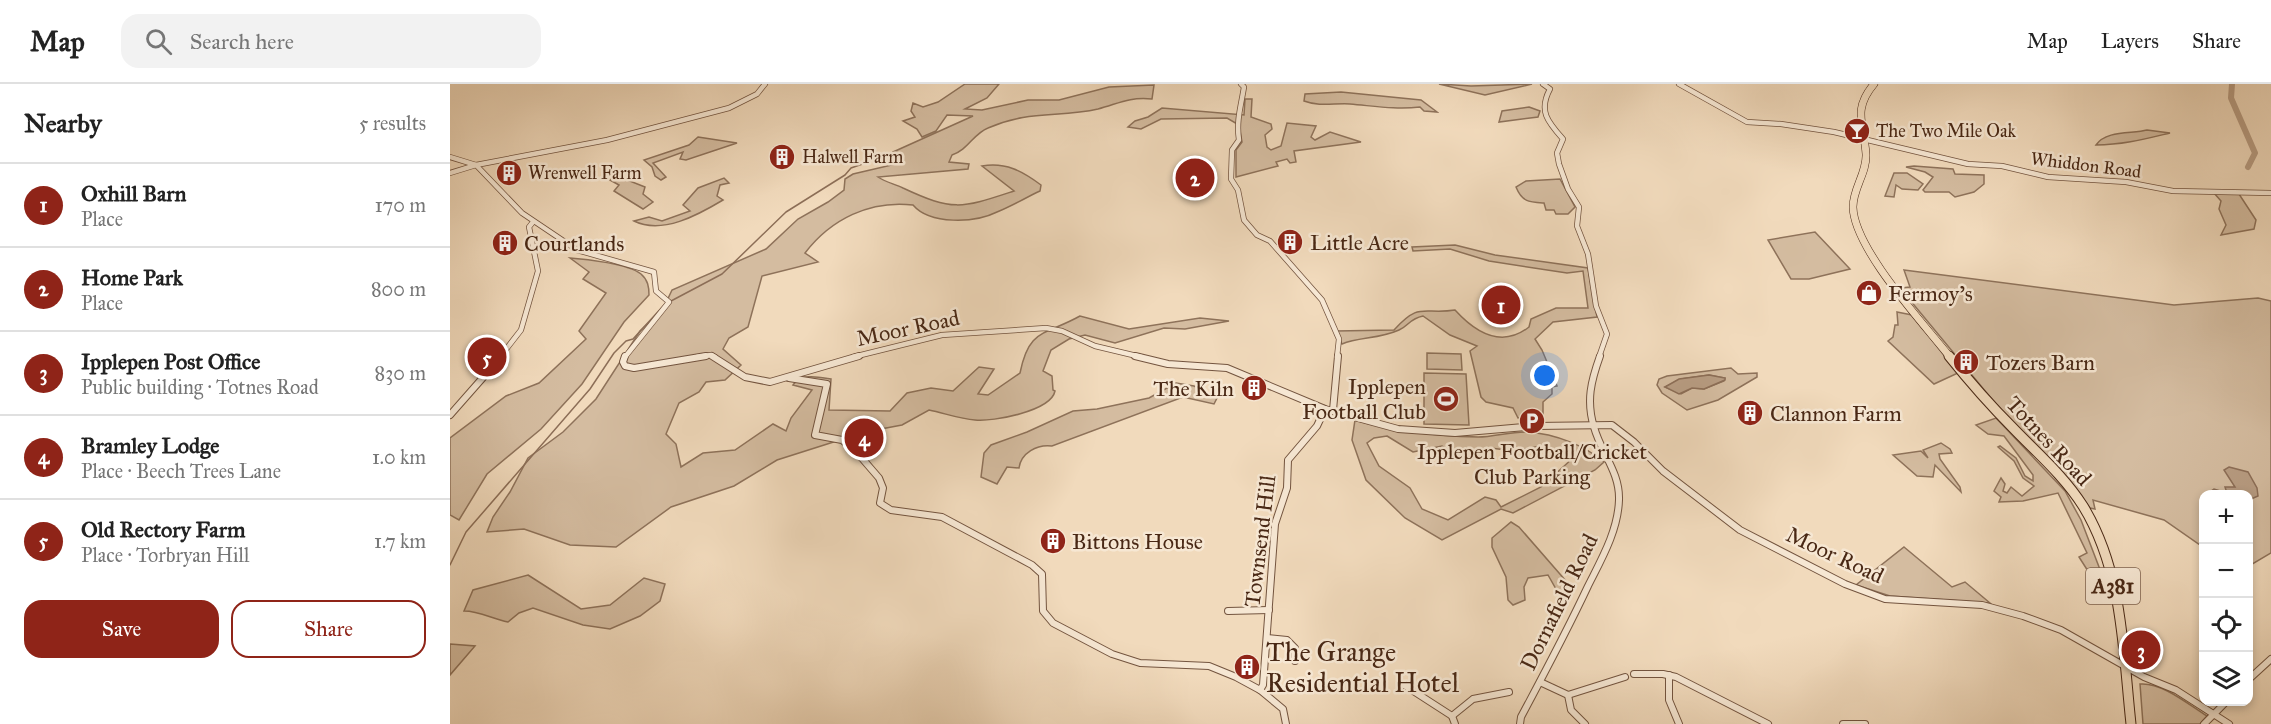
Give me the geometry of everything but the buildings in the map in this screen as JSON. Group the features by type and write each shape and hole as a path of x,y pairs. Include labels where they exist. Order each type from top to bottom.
{"main road":[{"name":"Totnes Road","path":"1874,84 1860,103 1859,115 1864,138 1865,164 1852,204 1858,228 1886,278 1908,306 1991,407 2063,480 2091,520 2108,564 2116,599 2132,724"}],"street":[{"path":"450,173 476,165 607,140 729,108 757,94 765,84"},
{"path":"1241,84 1244,87 1240,115 1236,122 1239,140 1233,150 1231,179 1238,190 1239,203 1249,228 1270,242 1322,300 1339,339 1333,410"},
{"name":"Dornafield Road","path":"1520,724 1521,717 1589,586 1613,532 1619,500 1615,472 1593,424 1589,398 1590,384 1607,334 1596,306 1588,254 1576,226 1579,207 1568,189 1559,164 1557,153 1563,140 1550,127 1544,114 1545,96 1550,89 1543,84"},
{"path":"1679,84 1747,122 1797,126 1864,138"},
{"name":"Whiddon Road","path":"1864,138 1968,164 2002,166 2048,177 2126,182 2173,191 2271,193"},
{"path":"450,157 476,165 533,222 577,250 654,272 656,291 669,302 627,352 622,362 625,366 633,368 711,355 745,376 770,382 788,378 827,384 815,435 842,440 855,449 879,478 883,488 880,503 882,506 891,510 942,517 1032,565 1042,574 1043,611 1053,622 1113,654 1140,663 1209,666 1260,690 1282,709 1286,724"},
{"path":"450,415 494,366 521,330 538,274 529,227 533,222"},
{"name":"Moor Road","path":"788,378 830,363 942,335 1046,328 1072,335 1095,346 1168,364 1227,368 1325,409 1398,429 1446,433 1593,424 1612,425 1634,442 1649,459 1740,530 1845,584 1885,599 1966,603 1998,608 2061,630 2126,667"},
{"name":"Townsend Hill","path":"1260,690 1263,685 1275,524 1287,488 1288,460 1317,426 1325,409"},
{"path":"1228,611 1269,610"},
{"path":"1267,638 1287,640 1295,648 1295,661"},
{"path":"2253,675 2271,659"},
{"path":"2126,667 2176,690 2229,724"},
{"path":"1634,674 1669,675 1768,724"},
{"path":"1669,675 1669,700 1679,724"},
{"path":"1540,682 1568,695 1624,676"},
{"path":"1404,685 1452,716 1455,724"},
{"path":"1452,716 1473,699 1509,692"},
{"path":"1568,695 1571,710 1585,724"},
{"path":"2204,724 2222,706"},
{"path":"1843,724 1865,724"}],"shaded area":[{"path":"965,84 999,84 987,98 965,109 982,110 1028,100 1059,100 1109,87 1154,85 1152,99 1130,100 1084,112 1031,116 988,128 958,153 952,155 949,162 969,164 968,169 878,177 920,196 958,205 982,201 1014,191 982,166 999,165 1013,169 1041,185 1040,191 1003,210 988,216 965,220 930,216 913,205 897,204 867,209 839,222 815,241 805,253 818,262 762,276 748,327 729,338 723,349 741,365 725,380 706,382 699,392 679,403 666,434 676,444 681,467 703,453 735,450 773,424 786,431 791,418 812,390 793,385 805,377 831,379 829,410 890,411 907,393 931,388 953,391 979,367 994,369 978,394 988,395 1020,373 1033,340 1080,316 1129,329 1200,318 1229,321 1185,329 1164,328 1115,343 1085,335 1069,339 1051,350 1043,371 1052,376 1055,391 1051,398 1033,409 1007,417 983,420 929,410 902,425 865,432 777,460 734,486 671,507 616,547 570,545 524,529 487,532 493,517 510,492 528,458 563,432 596,399 640,331 663,309 672,290 766,249 798,219 844,190 845,179 853,174 896,164 893,152 973,116 947,115 936,131 922,137 917,129 903,121 915,117 911,111 913,103 923,107 938,102"},
{"path":"1439,84 1471,86 1532,84 1485,95"},
{"path":"1341,92 1421,100 1437,112 1424,111 1420,107 1394,108 1304,101 1305,94"},
{"path":"1245,99 1252,99 1251,117 1271,124 1272,129 1265,135 1267,147 1271,150 1281,146 1287,123 1316,126 1311,137 1315,140 1330,132 1361,142 1294,151 1296,162 1290,163 1287,159 1276,162 1278,166 1236,177 1236,150 1242,142 1239,125 1227,118 1161,119 1141,129 1128,127 1135,121 1148,117 1162,108 1244,115"},
{"path":"1529,107 1540,111 1538,117 1499,122 1502,111"},
{"path":"2147,130 2170,133 2125,143 2096,145 2106,137"},
{"path":"698,137 737,143 686,160 680,159 683,152 653,163 666,177 661,180 655,176 652,167 644,160 689,145"},
{"path":"1906,167 1953,169 1955,174 1984,175 1984,184 1974,192 1955,197 1949,192 1925,192 1923,190 1933,177 1925,172"},
{"path":"620,171 622,178 645,187 643,194 653,202 643,209 614,191 619,185 610,180"},
{"path":"1894,173 1907,173 1923,184 1918,190 1902,189 1896,185 1894,197 1885,196"},
{"path":"724,178 729,183 720,185 717,196 723,200 702,212 680,221 656,226 634,221 649,217 662,221 690,211 683,205 698,188"},
{"path":"1560,179 1575,207 1568,214 1556,214 1554,210 1546,210 1544,203 1527,200 1521,196 1516,187 1526,181"},
{"path":"2214,193 2239,194 2256,220 2254,229 2221,235 2226,225 2219,209 2221,201"},
{"path":"1815,232 1850,269 1809,279 1791,279 1768,240"},
{"path":"1455,245 1495,255 1588,268 1597,317 1553,322 1535,339 1557,386 1552,387 1552,394 1543,402 1543,415 1518,418 1513,408 1486,402 1481,397 1470,351 1477,346 1450,335 1423,316 1392,333 1342,344 1336,331 1394,330 1410,315 1422,311 1455,310 1480,331 1489,335 1508,337 1529,327 1531,319 1556,308 1588,308 1583,271 1567,273 1489,261 1450,249 1413,251 1412,247"},
{"path":"570,258 607,263 635,270 645,279 649,295 624,322 582,384 541,429 487,474 459,520 450,515 450,438 506,396 539,383 586,339 579,331 606,293 583,279 589,272"},
{"path":"1904,270 2174,305 2258,298 2271,301 2271,553 2253,564 2253,490 2199,490 2199,544 2164,520 2093,500 2095,509 2090,508 2074,487 2019,432 1900,288 1910,287"},
{"path":"1897,312 1912,315 1958,373 1934,384 1888,341 1893,337 1895,325 1898,325"},
{"path":"1427,353 1461,354 1462,370 1427,369"},
{"path":"1731,368 1738,374 1757,373 1757,377 1718,400 1687,410 1662,393 1657,385 1659,379","holes":["1709,375 1725,378 1724,381 1704,389 1692,388 1681,394 1665,387 1681,379"]},
{"name":"Ipplepen Football Club","path":"1424,373 1466,374 1469,425 1424,424"},
{"path":"1709,375 1725,378 1725,380 1704,389 1692,388 1679,394 1665,387 1679,379"},
{"path":"1176,383 1194,386 1217,398 1214,404 1183,397 1052,446 1035,448 1026,454 1019,468 1007,467 997,484 981,477 984,453 991,445 1073,411 1097,409 1149,398"},
{"path":"1996,418 2065,491 2081,520 2104,580 2093,579 2079,557 2087,553 2058,493 2023,501 1999,502 2001,497 1994,491 2001,478 2005,484 2003,491 2007,493 2011,487 2022,496 2034,486 2023,478 2014,461 1998,447 2000,446 2016,458 2025,476 2033,481 2033,475 2004,436 1988,434 1976,425"},
{"path":"1355,420 1416,433 1447,436 1484,437 1528,432 1569,441 1604,462 1595,470 1513,513 1501,509 1442,540 1405,518 1366,480 1352,440","holes":["1387,436 1413,452 1442,446 1452,452 1490,448 1515,451 1545,445 1573,458 1541,487 1501,507 1496,500 1485,497 1448,520 1422,509 1410,488 1379,466 1367,443 1374,438"]},
{"path":"1941,443 1952,453 1939,454 1940,459 1960,487 1961,492 1935,465 1933,477 1917,476 1893,455 1921,451 1928,458 1923,450"},
{"path":"2229,467 2248,472 2257,488 2258,496 2253,498 2253,490 2226,490 2225,487 2235,487 2224,470"},
{"path":"1511,522 1519,527 1573,589 1560,596 1548,575 1528,578 1524,587 1525,600 1513,605 1508,600 1506,577 1492,547 1492,538"},
{"path":"1904,547 1952,587 1965,582 1990,603 1890,596 1856,585"},
{"path":"528,575 581,609 610,605 644,578 665,584 660,601 640,616 610,629 583,625 533,608 519,613 508,622 464,611 473,590"},
{"path":"450,644 475,646 450,675"},
{"path":"2140,684 2166,690 2207,716 2200,724 2143,724"}],"waterway":[{"path":"2232,84 2231,98 2255,153 2248,167"},
{"path":"671,301 722,274 786,212 845,175 851,168 891,154"},
{"path":"450,565 466,532 590,389 614,353 626,341 633,339 665,304"}],"place":[{"name":"The Two Mile Oak","path":"1857,131"},
{"name":"Halwell Farm","path":"782,157"},
{"name":"Wrenwell Farm","path":"509,173"},
{"name":"Home Park","path":"1195,178"},
{"name":"Little Acre","path":"1290,242"},
{"name":"Courtlands","path":"505,243"},
{"name":"Fermoy's","path":"1869,293"},
{"name":"Oxhill Barn","path":"1501,305"},
{"name":"Old Rectory Farm","path":"487,357"},
{"name":"Tozers Barn","path":"1966,362"},
{"name":"The Kiln","path":"1254,388"},
{"name":"Ipplepen Football Club","path":"1446,399"},
{"name":"Clannon Farm","path":"1750,413"},
{"name":"Ipplepen Football/Cricket Club Parking","path":"1532,421"},
{"name":"Bramley Lodge","path":"864,438"},
{"name":"Bittons House","path":"1053,541"},
{"name":"Ipplepen Post Office","path":"2141,650"},
{"name":"The Grange Residential Hotel","path":"1247,667"}]}
